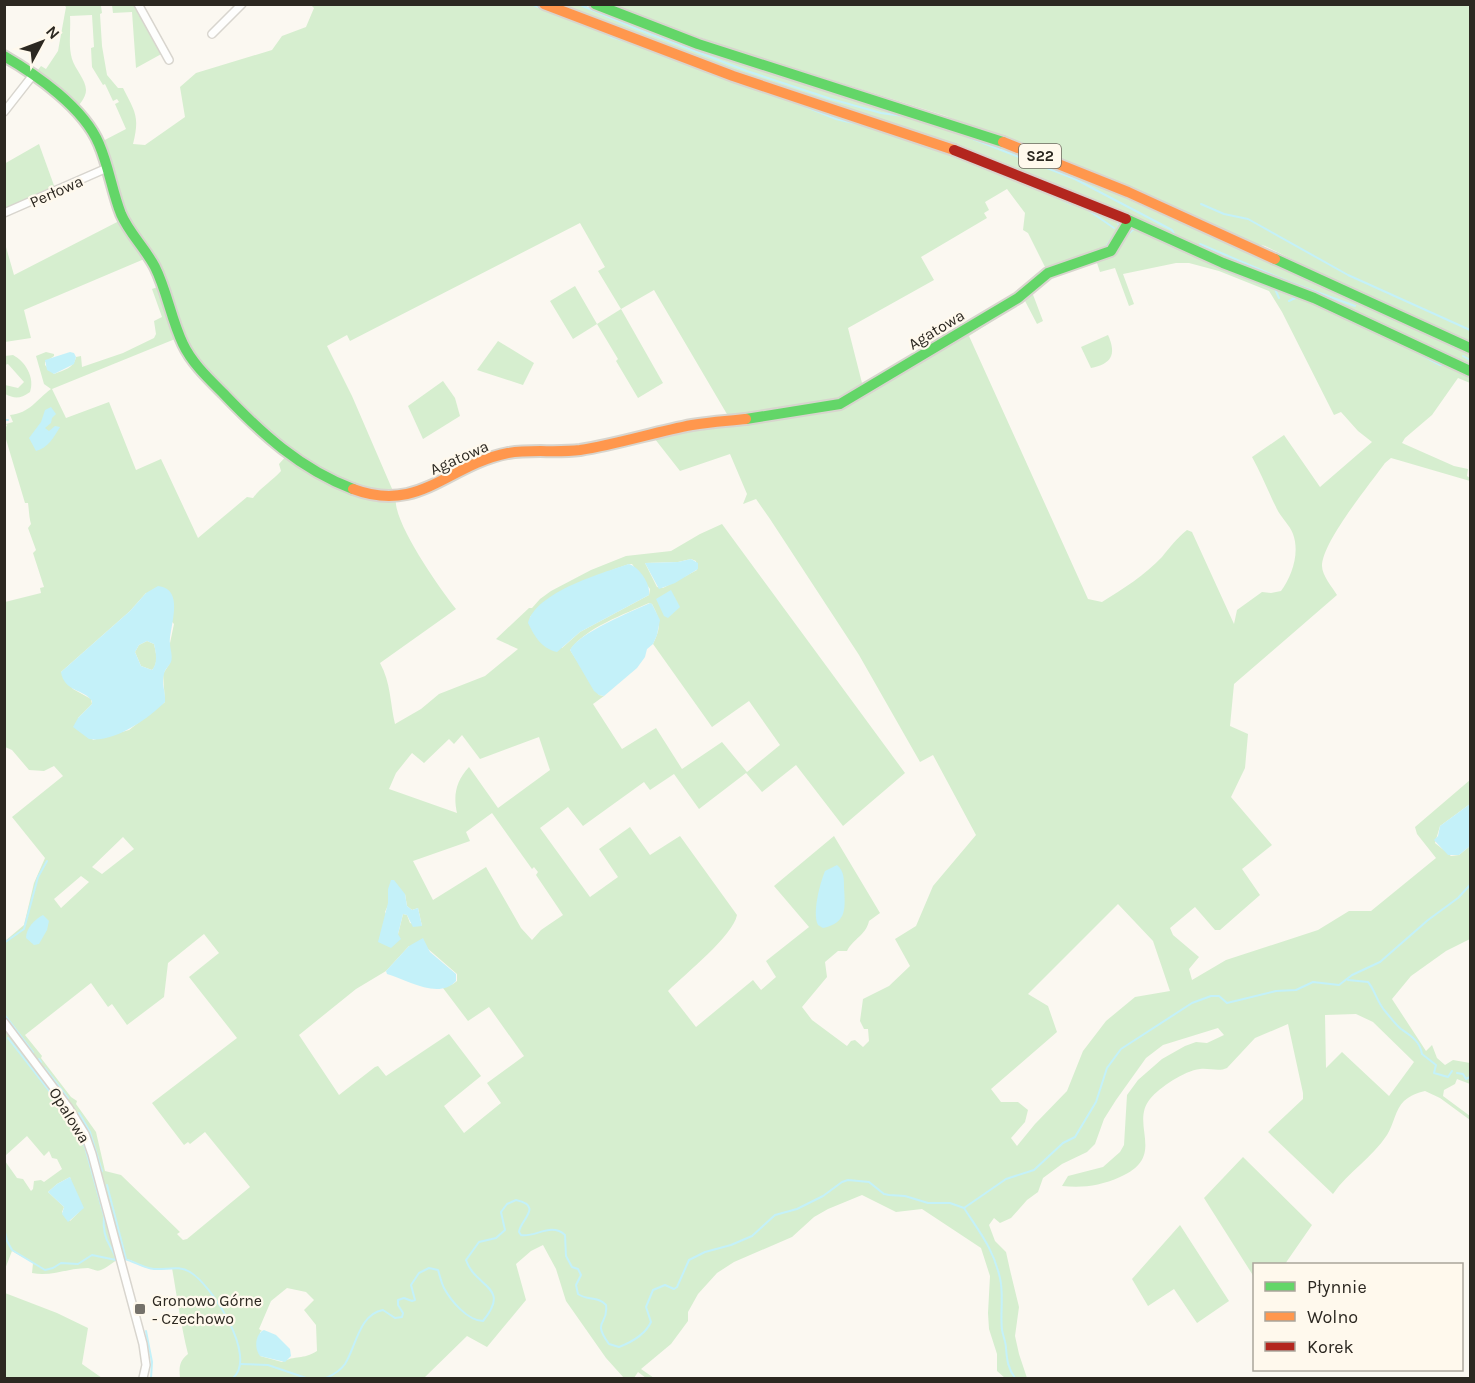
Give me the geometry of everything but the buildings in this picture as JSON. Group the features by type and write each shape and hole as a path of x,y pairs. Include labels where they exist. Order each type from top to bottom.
{"main road":[{"path":"544,4 733,76 964,153 1130,221 1223,263 1314,298 1470,371"},
{"name":"S22","path":"595,4 706,47 933,117 1055,162 1470,348"},
{"name":"Agatowa","path":"4,56 33,75 87,123 99,143 122,217 154,264 180,337 202,370 250,422 292,457 337,482 388,498 405,497 476,464 504,454 526,450 579,450 694,425 764,417 840,404 1018,298 1048,273 1112,251 1130,221"}],"street":[{"path":"138,4 169,60"},
{"path":"212,34 242,4"},
{"path":"4,111 33,75"},
{"name":"Perłowa","path":"4,213 106,168"},
{"name":"Opalowa","path":"4,1022 69,1108 85,1134 145,1354 146,1365 143,1378"}],"green space":[{"path":"64,5 112,5 101,6 102,13 100,14 107,75 118,88 123,88 133,109 136,127 133,144 145,145 185,117 180,87 196,73 272,50 282,36 306,27 314,8 311,5 584,5 608,15 979,138 1083,179 1470,353 1470,383 1458,378 1432,415 1402,443 1454,466 1468,469 1467,476 1470,481 1391,458 1385,463 1338,528 1324,556 1322,566 1324,573 1337,595 1234,684 1230,726 1248,734 1245,768 1231,797 1272,845 1242,869 1260,895 1220,930 1215,930 1195,907 1170,928 1173,935 1199,957 1189,969 1192,980 1226,960 1318,930 1349,911 1371,911 1436,858 1417,834 1415,827 1470,780 1470,804 1440,826 1435,843 1451,856 1459,855 1470,846 1470,939 1446,951 1411,976 1392,999 1426,1051 1432,1045 1437,1058 1445,1065 1453,1060 1470,1063 1470,1084 1457,1079 1455,1084 1444,1090 1443,1096 1470,1116 1470,1120 1440,1098 1425,1091 1412,1096 1401,1105 1381,1143 1333,1194 1268,1132 1303,1099 1288,1024 1255,1038 1227,1068 1194,1070 1173,1080 1154,1094 1145,1109 1143,1119 1145,1150 1142,1160 1134,1169 1113,1180 1098,1184 1062,1186 1068,1176 1103,1167 1120,1152 1124,1145 1127,1095 1138,1080 1162,1059 1185,1046 1196,1042 1207,1043 1224,1035 1218,1028 1163,1045 1146,1058 1116,1100 1104,1119 1095,1144 1087,1152 1062,1164 1043,1178 1038,1192 1027,1200 1011,1218 1000,1223 994,1218 989,1225 995,1241 1006,1252 1019,1307 1015,1336 1027,1378 1005,1378 997,1371 997,1354 989,1329 990,1276 981,1248 922,1209 896,1212 862,1195 814,1217 792,1237 734,1262 717,1273 698,1294 688,1312 688,1321 671,1344 641,1369 654,1378 646,1378 638,1372 634,1378 624,1378 606,1358 566,1301 556,1269 543,1245 531,1251 516,1264 526,1300 487,1347 467,1336 424,1378 180,1378 180,1365 188,1354 172,1268 151,1269 122,1259 99,1271 81,1268 39,1274 32,1273 33,1263 12,1251 5,1269 5,1161 17,1178 23,1179 31,1191 34,1181 44,1182 62,1169 57,1159 52,1158 49,1151 44,1156 27,1136 5,1156 5,941 24,925 34,883 45,858 12,817 63,776 54,766 44,771 29,770 12,750 5,747 5,602 41,593 40,588 44,587 33,553 36,550 28,528 31,524 28,503 25,503 5,436 5,427 6,424 13,422 10,415 28,409 51,389 44,384 36,356 46,352 54,354 45,362 45,365 54,374 71,366 76,357 81,356 82,367 123,353 154,338 156,334 154,321 162,317 152,289 163,285 149,257 24,310 31,338 5,342 4,240 14,275 123,219 99,143 126,129 115,104 119,102 117,99 113,101 105,84 103,85 92,67 91,48 94,47 92,15 70,16 71,54 86,90 84,99 74,111 34,75 41,66 46,69 58,51 66,7","holes":["1007,189 1025,213 1023,230 1028,233 1048,273 1095,257 1100,272 1115,268 1129,306 1134,304 1123,274 1176,263 1189,263 1219,271 1269,291 1334,415 1341,412 1358,431 1372,442 1320,487 1284,435 1252,457 1278,511 1292,531 1296,549 1291,571 1281,591 1262,592 1237,610 1234,624 1192,532 1187,530 1155,564 1126,587 1102,602 1088,599 969,336 1005,313 1005,309 1024,299 1037,324 1043,321 1032,292 866,389 862,383 848,328 934,280 921,257 987,218 984,213 989,210 985,202","580,223 605,267 598,271 621,309 654,290 731,421 651,434 680,471 730,454 747,494 743,504 756,499 859,655 920,762 933,755 976,835 933,886 916,926 895,939 910,966 889,986 863,999 860,1021 864,1029 868,1029 869,1041 863,1047 855,1040 847,1046 812,1020 802,1007 827,977 825,962 838,951 847,951 865,930 869,921 880,913 834,836 774,886 809,927 766,961 776,977 761,990 753,980 696,1027 668,991 718,944 734,924 737,915 680,836 650,855 630,827 599,849 618,877 590,897 540,828 568,807 583,826 644,782 650,790 674,774 699,809 746,773 762,792 796,765 843,826 905,773 722,524 671,551 626,556 591,570 551,591 496,639 518,649 485,676 439,694 421,709 395,724 388,686 380,663 456,609 429,571 401,522 396,498 352,396 327,346 347,335 350,341","180,337 257,428 288,454 279,464 281,471 253,498 247,497 198,538 161,459 136,470 109,402 66,418 52,389","691,559 696,561 697,570 663,588 657,587 645,563 678,562","632,564 650,589 649,595 580,632 562,648 530,617 552,598 589,579","146,593 174,624 170,643 170,663 163,674 165,702 129,730 93,740 78,718 92,704 91,699 73,689 61,672 130,611","649,603 652,604 659,624 653,644 712,727 749,701 780,745 747,772 722,742 682,769 656,728 622,749 593,704 604,696 599,695 570,650 585,635","462,735 480,759 539,737 550,770 498,808 469,767 457,789 455,800 457,813 389,789 396,773 412,753 424,763 449,739 454,744","492,813 532,869 534,867 538,872 536,875 563,915 541,930 532,940 521,928 486,867 433,900 413,861 470,841 466,832","123,837 134,849 102,874 92,867","81,876 89,882 61,908 54,899","405,894 407,906 412,910 418,908 422,926 410,923 407,915 403,914 398,934 385,912 389,903","1118,904 1153,941 1170,991 1135,997 1106,1021 1083,1051 1067,1091 1017,1146 1011,1138 1025,1122 1028,1110 1018,1102 1001,1102 991,1089 1057,1032 1048,1006 1028,994","204,934 219,953 189,977 237,1038 152,1103 184,1145 188,1142 190,1144 205,1132 250,1187 187,1239 183,1240 177,1234 180,1232 121,1175 105,1171 96,1132 76,1104 77,1101 71,1097 25,1035 91,983 108,1007 112,1004 127,1025 164,997 168,963","409,946 427,948 457,974 457,981 443,988 468,1021 489,1007 524,1056 487,1083 501,1103 464,1133 444,1106 481,1076 449,1034 386,1076 378,1066 375,1067 339,1095 299,1035 356,989 386,971","1356,1014 1373,1022 1414,1062 1389,1096 1342,1052 1326,1068 1325,1015","70,1177 79,1212 70,1221 62,1212 64,1207 48,1192","287,1288 306,1292 314,1300 304,1310 316,1325 317,1351 282,1362 260,1356 260,1332 262,1331 259,1329 271,1301"]},
{"path":"112,5 138,5 165,52 136,68 132,12 113,13"},
{"path":"610,5 1470,5 1470,341 1265,246 1248,242 946,116 718,44"},
{"path":"39,144 56,191 5,213 4,164"},
{"path":"575,286 597,324 573,339 550,301"},
{"path":"621,309 663,383 638,398 616,361 618,359 597,324"},
{"path":"1108,335 1112,348 1110,358 1103,364 1091,368 1081,347"},
{"path":"498,341 534,363 523,385 477,370"},
{"path":"13,355 25,366 31,381 30,392 18,398 5,394 5,385 18,388 24,382 8,364 5,365 5,356"},
{"path":"443,381 455,398 460,416 423,439 408,406"},
{"path":"147,641 154,644 156,651 156,661 152,670 141,666 135,652 139,645"},
{"path":"1243,1157 1312,1225 1286,1263 1253,1263 1253,1275 1204,1198"},
{"path":"1180,1225 1229,1301 1197,1323 1174,1289 1148,1306 1132,1279"},
{"path":"5,1293 88,1328 82,1364 102,1378 5,1378"}],"water":[{"path":"70,352 76,357 74,364 54,374 47,370 45,360"},
{"path":"51,407 56,414 45,428 49,431 55,426 60,427 47,445 36,451 29,438 41,422 45,410"},
{"path":"691,559 698,563 698,569 675,583 659,589 645,563 678,562"},
{"path":"629,564 643,576 649,595 580,632 557,652 547,648 539,641 528,623 543,602 571,585"},
{"path":"158,586 167,589 174,601 170,636 172,660 163,677 165,702 149,716 120,734 89,739 73,727 92,701 70,687 61,672 130,611 146,593","holes":["147,641 154,644 156,661 152,670 141,666 135,652 139,645"]},
{"path":"671,590 680,607 668,618 664,616 656,599"},
{"path":"650,603 660,620 653,644 647,649 645,657 637,668 604,696 599,695 594,691 570,650 594,630"},
{"path":"1470,804 1470,846 1459,855 1448,855 1434,840 1438,836 1440,826"},
{"path":"837,865 844,878 843,913 837,922 823,928 816,920 819,890 825,871"},
{"path":"391,880 394,880 405,894 407,906 412,910 418,908 422,926 413,927 407,915 403,914 398,934 401,939 391,948 378,942"},
{"path":"43,915 49,921 47,930 39,944 34,945 26,938 26,934 31,924"},
{"path":"423,938 430,952 456,974 456,981 449,986 432,989 387,974 386,971 409,946"},
{"path":"70,1177 84,1208 68,1222 62,1214 64,1207 48,1192"},
{"path":"264,1330 276,1335 290,1349 291,1356 285,1362 260,1356 256,1342"}],"waterway":[{"path":"531,4 560,16"},
{"path":"578,4 747,71 831,99 881,113 910,117"},
{"path":"604,32 611,37 635,44"},
{"path":"701,69 724,78"},
{"path":"789,100 836,119 866,126"},
{"path":"950,130 1075,179 1172,230 1174,234"},
{"path":"1044,191 1071,204 1077,204"},
{"path":"1201,204 1224,214 1248,219 1348,275 1470,330"},
{"path":"1085,208 1114,228"},
{"path":"1116,220 1119,225 1117,231"},
{"path":"1114,254 1130,232 1137,228"},
{"path":"1105,248 1114,235"},
{"path":"1200,244 1287,281 1355,306"},
{"path":"1228,271 1275,289 1279,298"},
{"path":"1289,301 1297,297"},
{"path":"1411,349 1440,365 1446,365"},
{"path":"1463,356 1470,360"},
{"path":"4,943 24,929 38,877 47,861"},
{"path":"326,1378 345,1364 368,1318 383,1310 395,1318 402,1317 403,1313 398,1300 404,1298 415,1300 411,1285 419,1273 429,1268 438,1270 444,1288 460,1309 472,1318 483,1321 494,1301 493,1294 466,1260 479,1242 496,1238 505,1230 501,1212 507,1204 516,1200 524,1203 530,1210 520,1227 521,1235 549,1230 560,1231 565,1235 566,1256 572,1267 578,1269 581,1275 576,1285 578,1294 600,1300 606,1305 601,1330 609,1344 619,1347 645,1331 651,1322 646,1307 653,1290 665,1285 674,1289 677,1287 689,1260 752,1236 775,1215 797,1209 823,1196 842,1182 848,1180 869,1182 884,1194 905,1196 928,1203 950,1203 964,1208 1006,1179 1034,1170 1063,1143 1075,1137 1096,1102 1107,1068 1121,1049 1192,1003 1211,996 1219,996 1227,1003 1276,991 1296,990 1313,982 1339,985 1352,975 1380,962 1428,920 1458,898 1470,885"},
{"path":"1348,980 1368,982 1391,1018 1417,1042 1422,1054 1436,1065 1434,1073 1448,1077 1452,1071"},
{"path":"4,1014 33,1052"},
{"path":"8,1038 50,1092"},
{"path":"45,1068 68,1098"},
{"path":"1457,1073 1463,1074 1466,1079 1470,1077"},
{"path":"54,1097 63,1109"},
{"path":"79,1113 90,1132 102,1171"},
{"path":"4,1228 12,1250 45,1270 61,1263 78,1264 92,1255 116,1260 106,1236 104,1216 85,1147 67,1115"},
{"path":"107,1185 126,1259"},
{"path":"964,1208 985,1241 997,1267 1002,1291 1002,1330 1008,1364 1015,1378"},
{"path":"124,1259 150,1268 182,1269 199,1279 210,1291 229,1322 240,1354 239,1368 233,1378"},
{"path":"146,1331 152,1362 151,1378"},
{"path":"240,1364 268,1365 306,1378"}],"traffic: fast":[{"path":"595,4 698,44 1003,142"},
{"path":"4,56 45,83 71,105 92,131 99,144 121,214 155,267 179,334 196,364 252,422 282,448 316,471 353,489"},
{"path":"1126,219 1223,263 1314,298 1470,371"},
{"path":"746,419 840,404 1018,298 1048,273 1111,251 1129,221"},
{"path":"1275,259 1470,348"}],"traffic: slow":[{"path":"544,4 733,76 954,150"},
{"path":"1003,142 1128,192 1275,259"},
{"path":"353,489 376,495 397,496 415,492 467,467 508,453 580,450 692,425 746,419"}],"traffic: jam":[{"path":"954,150 1126,219"}],"place":[{"name":"Gronowo Górne - Czechowo","path":"140,1309"}]}
